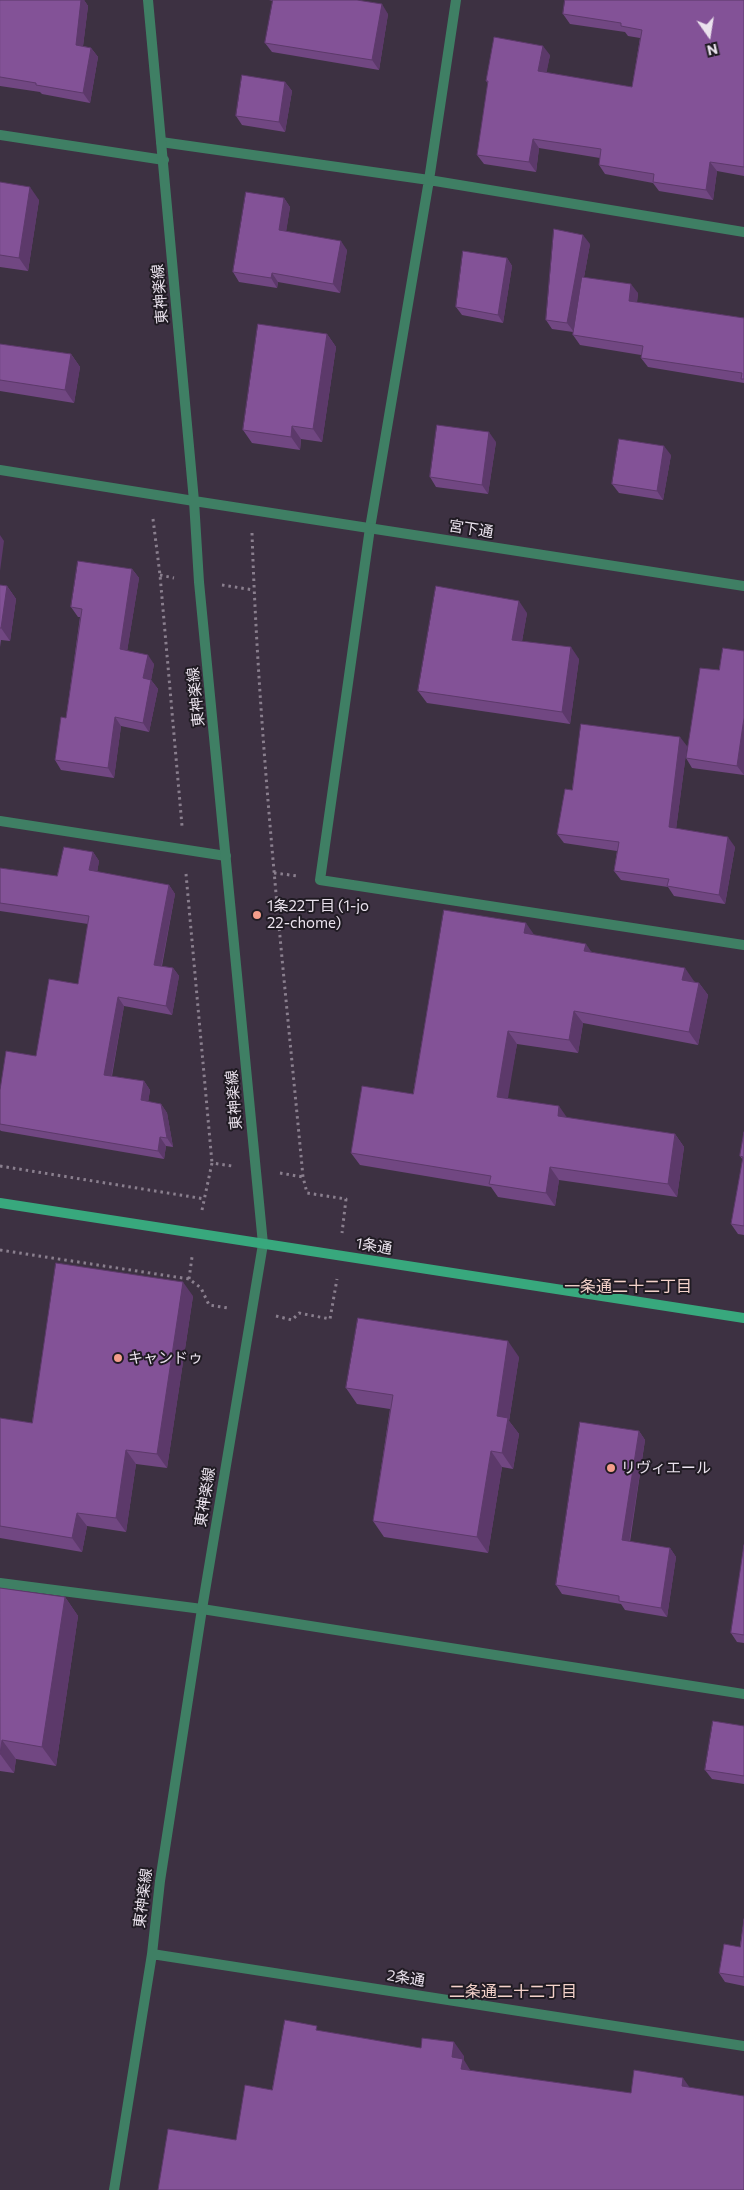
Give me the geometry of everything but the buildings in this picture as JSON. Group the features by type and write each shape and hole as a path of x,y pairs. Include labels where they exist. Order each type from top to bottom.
{"main road":[{"name":"1条通","path":"0,1203 744,1318"}],"street":[{"name":"東神楽線","path":"114,2190 152,1954 160,1881 202,1609 263,1244 199,582 194,501 148,0"},
{"path":"456,0 429,180 370,528 320,880 744,945"},
{"path":"0,135 164,160"},
{"path":"161,142 429,180 744,232"},
{"name":"宮下通","path":"0,470 744,586"},
{"path":"0,821 226,856"},
{"path":"0,1583 202,1609 744,1694"},
{"name":"2条通","path":"152,1954 744,2046"}],"path":[{"path":"0,1250 189,1279 201,1288 209,1305 252,1311 292,1320 299,1313 330,1319 340,1256 346,1199 307,1193 303,1177 274,873 254,590 251,510"},
{"path":"0,1166 205,1199"}],"place":[{"name":"1条22丁目 (1-jo 22-chome)","path":"257,915"},
{"name":"キャンドゥ","path":"118,1358"},
{"name":"リヴィエール","path":"611,1468"}],"district":[{"name":"一条通二十二丁目","path":"628,1287"},
{"name":"二条通二十二丁目","path":"513,1992"}]}
